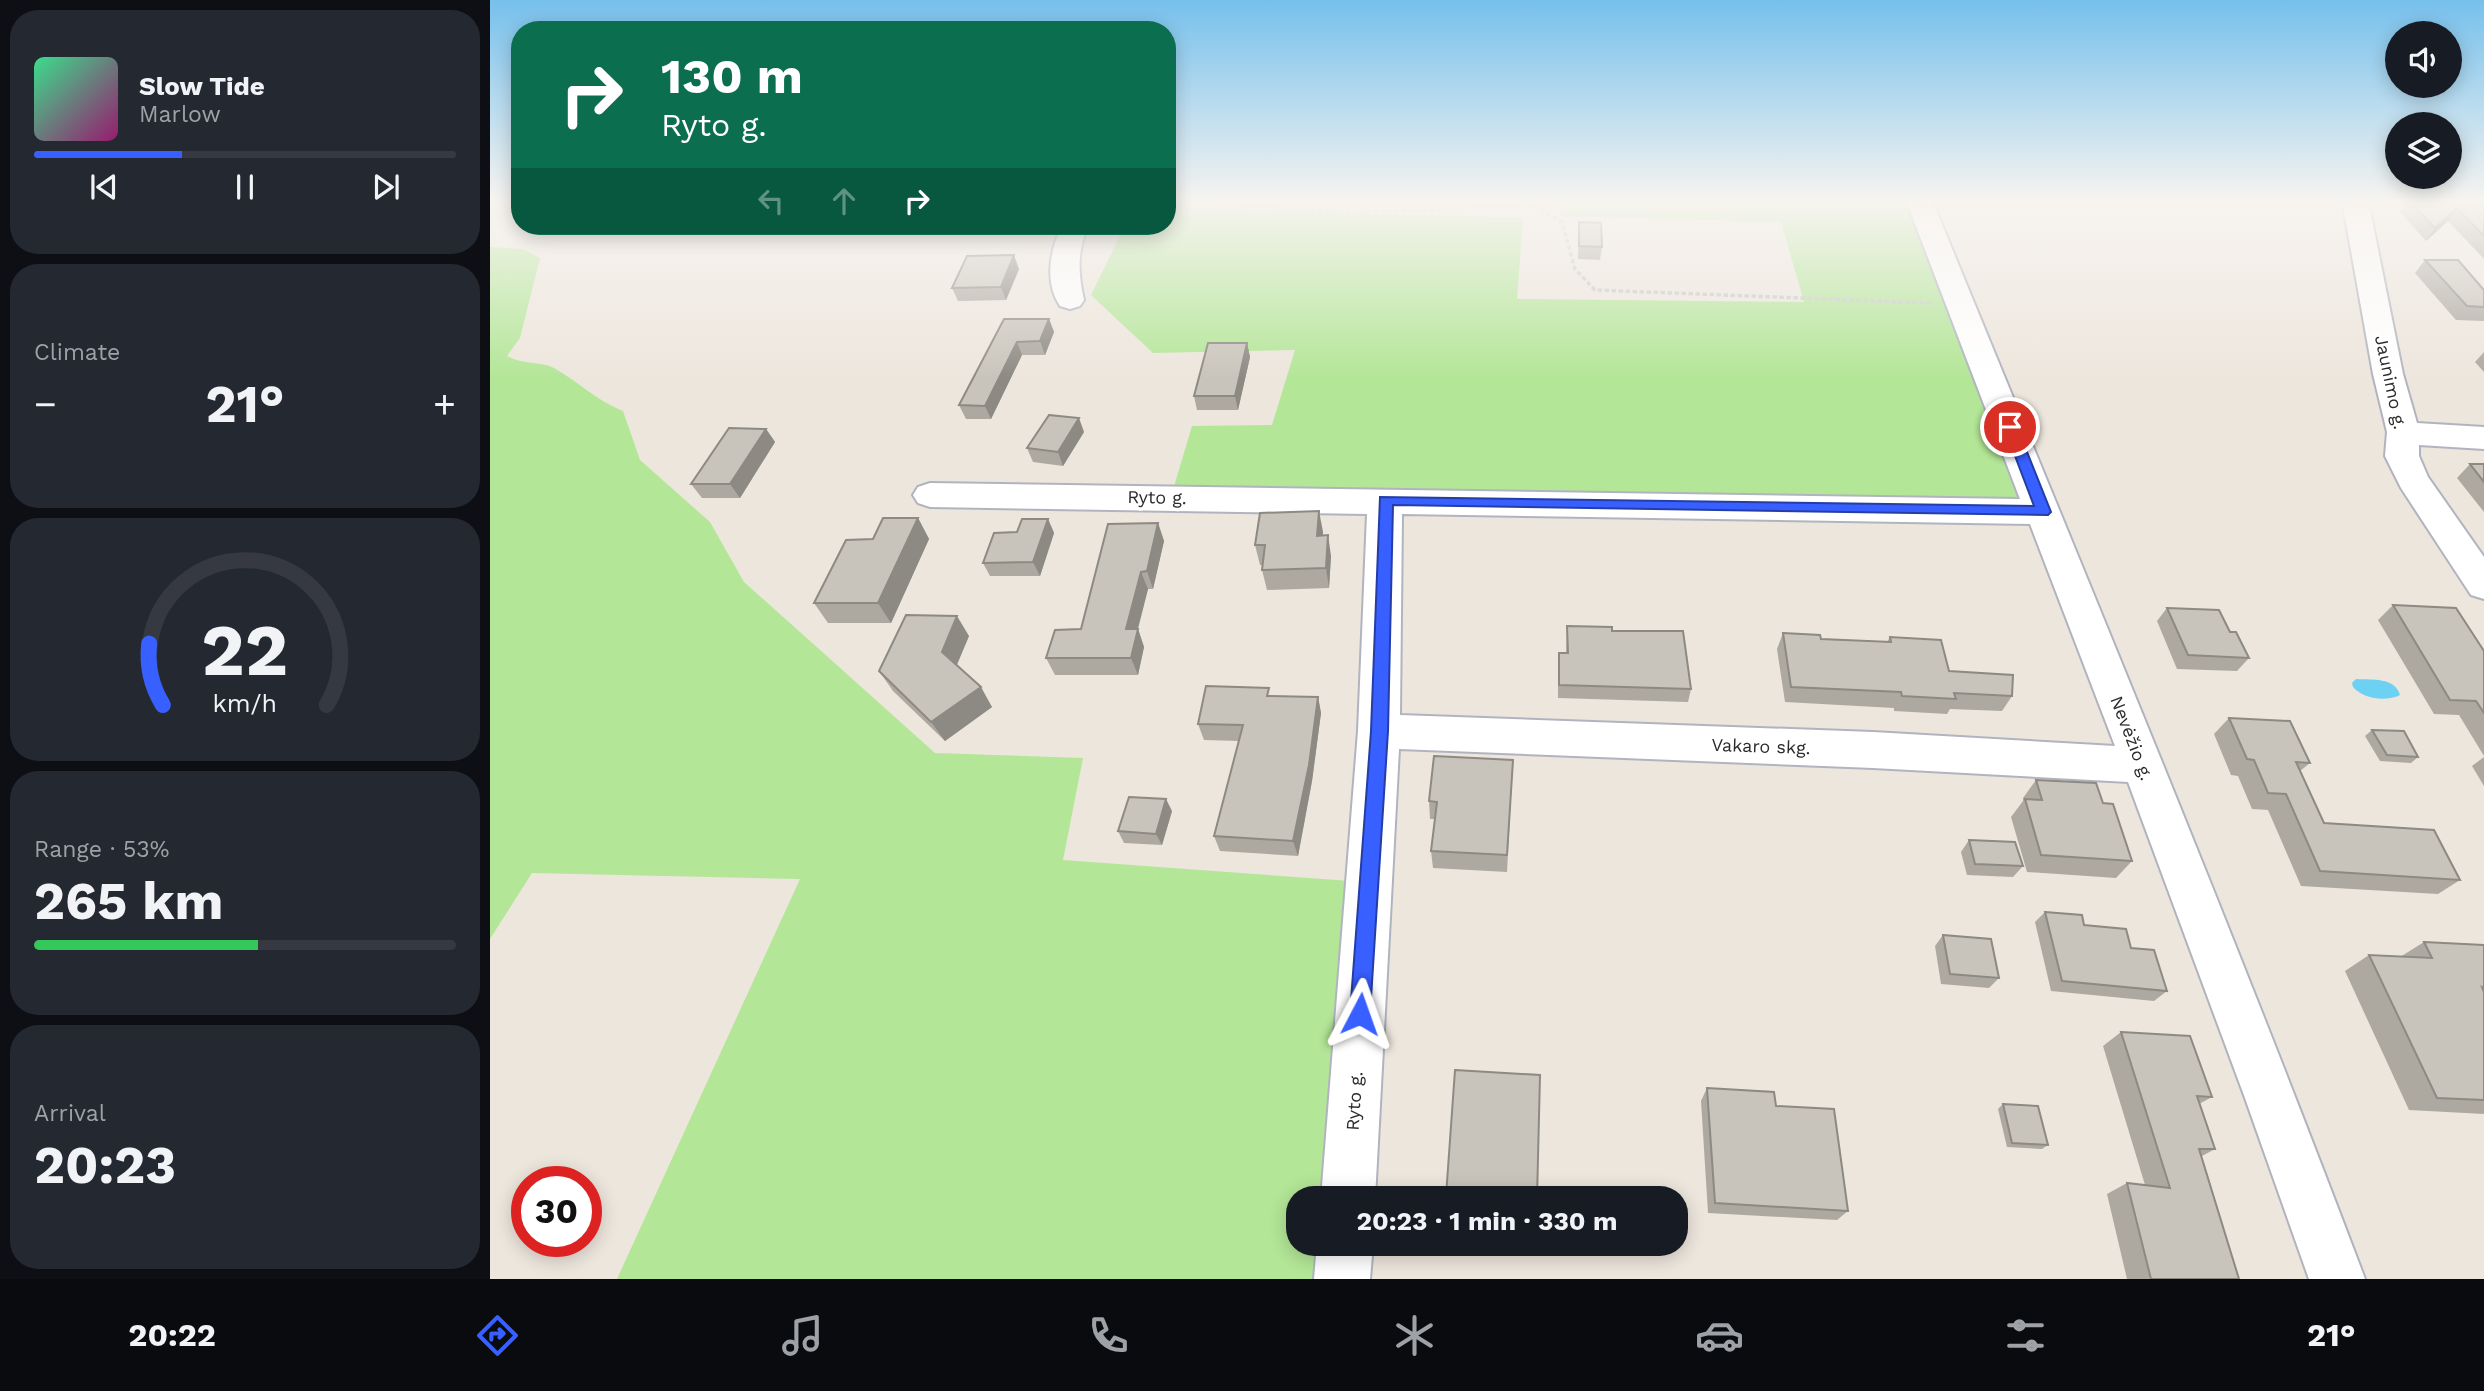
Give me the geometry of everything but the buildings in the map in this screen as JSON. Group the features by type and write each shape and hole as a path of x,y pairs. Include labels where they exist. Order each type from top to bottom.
{"street":[{"path":"1063,260 1063,270 1070,300"},
{"name":"Nevėžio g.","path":"1943,260 2143,765 2285,1134 2337,1279"},
{"name":"Jaunimo g.","path":"2366,260 2388,374 2403,432 2402,456 2406,467 2484,585"},
{"path":"2403,432 2484,438"},
{"name":"Ryto g.","path":"930,495 2043,512"},
{"name":"Ryto g.","path":"1349,1186 1379,731 1385,500"},
{"name":"Vakaro skg.","path":"1379,731 1873,750 2143,765"},
{"path":"1342,1279 1344,1256"}],"path":[{"path":"1572,260 1582,283 1595,289 1961,304"}],"green space":[{"path":"490,260 540,260 520,338 507,356 554,368 623,411 640,460 710,522 744,582 935,753 1083,758 1063,860 1350,881 1327,1186 1286,1186 1286,1256 1321,1256 1320,1279 617,1279 800,879 532,873 490,939"},
{"path":"1108,260 1520,260 1517,299 1804,302 1792,260 1943,260 1976,351 2022,505 1173,490 1192,426 1272,425 1295,350 1153,353 1091,295"}],"water":[{"path":"2356,679 2388,682 2400,695 2388,698 2369,697 2353,687 2352,683"}],"route":[{"path":"1360,1014 1379,731 1385,500 2043,512 2010,427"}]}
